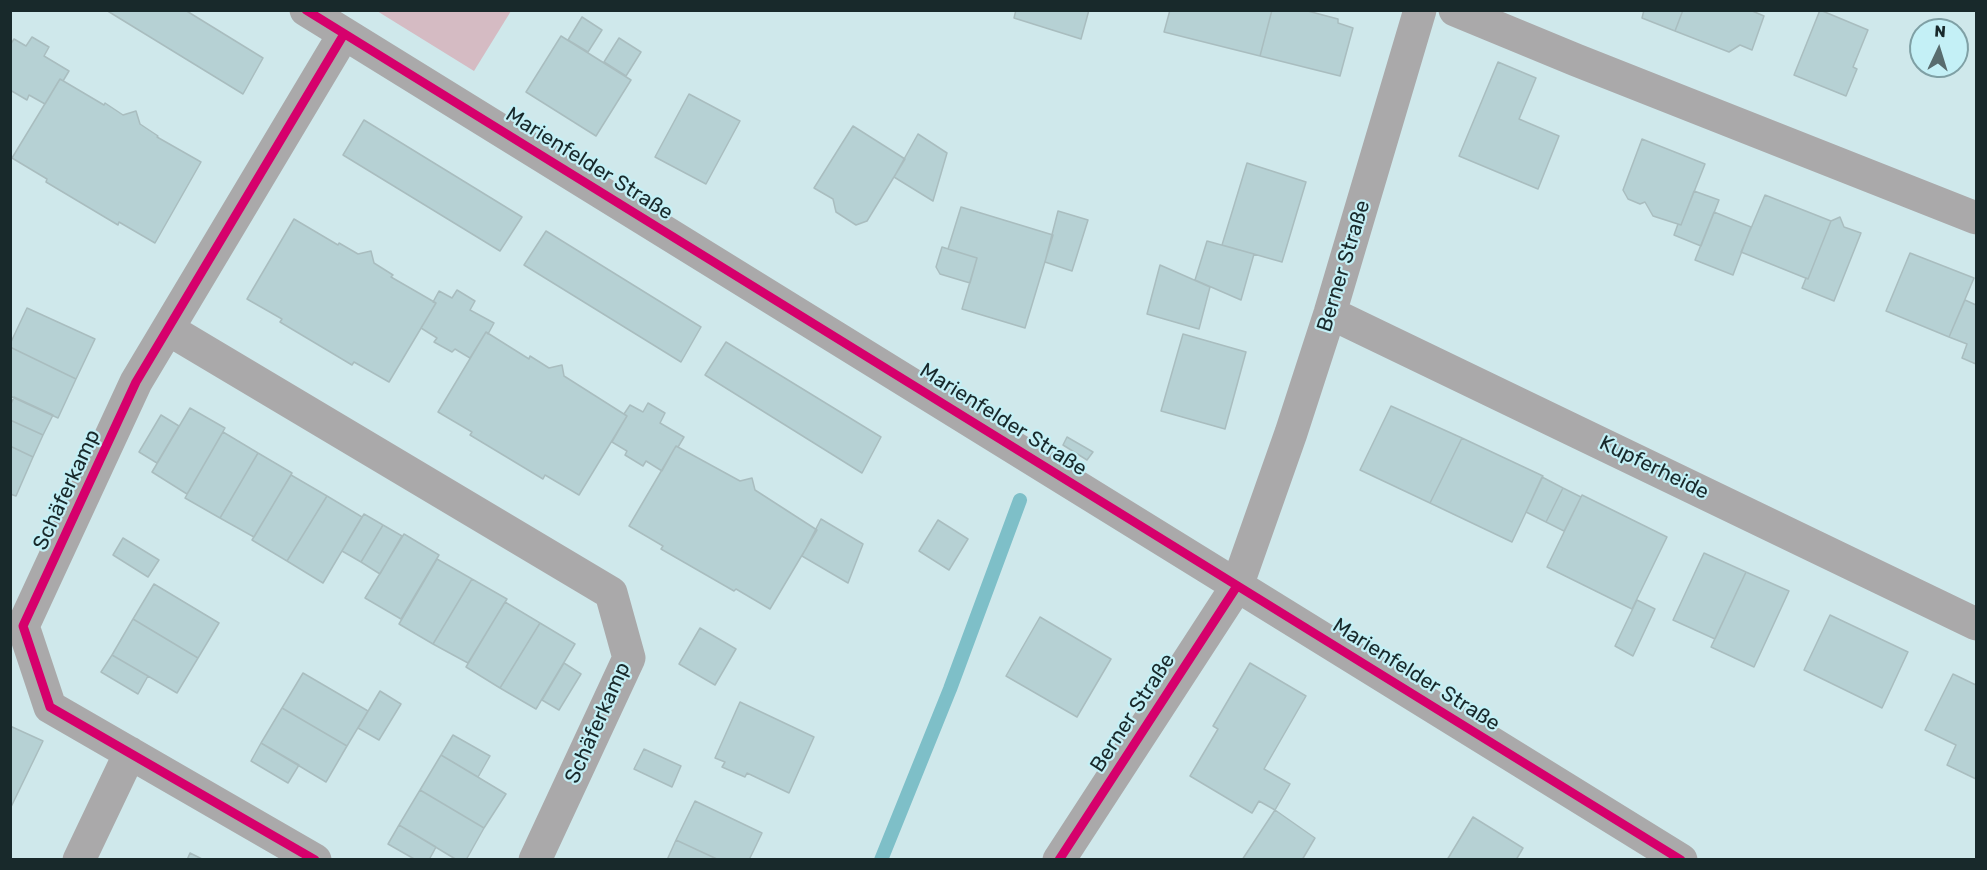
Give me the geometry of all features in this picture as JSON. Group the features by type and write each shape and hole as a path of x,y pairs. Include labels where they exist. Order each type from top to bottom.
{"street":[{"name":"Marienfelder Straße","path":"306,10 1681,860"},
{"name":"Berner Straße","path":"1059,860 1237,586 1292,433 1420,10"},
{"path":"1455,10 1977,218"},
{"name":"Schäferkamp","path":"315,860 50,707 23,626 136,382 344,33"},
{"name":"Kupferheide","path":"1330,313 1977,624"},
{"name":"Schäferkamp","path":"168,329 611,593 629,658 535,860"},
{"path":"79,860 130,753"}],"shaded area":[{"path":"377,11 511,11 474,71"}],"building":[{"path":"106,10 185,10 263,58 243,94"},
{"path":"1016,10 1089,10 1081,39 1014,18"},
{"path":"1170,10 1272,10 1260,56 1164,32"},
{"path":"1272,10 1304,10 1338,19 1338,23 1353,28 1340,76 1260,56"},
{"path":"1644,10 1683,10 1675,31 1642,18"},
{"path":"1683,10 1750,10 1764,16 1752,50 1740,45 1729,52 1675,31"},
{"path":"1820,10 1868,30 1853,67 1857,69 1846,96 1794,75"},
{"path":"582,17 602,30 588,52 568,40"},
{"path":"561,36 631,80 596,136 526,92"},
{"path":"32,37 49,47 44,56 69,71 63,81 60,79 45,104 29,95 27,100 10,90 10,45 14,39 26,46"},
{"path":"619,38 641,52 626,76 604,62"},
{"path":"1498,62 1536,78 1519,119 1559,136 1538,189 1459,156"},
{"path":"60,79 123,115 136,111 140,124 157,137 201,162 155,243 119,222 118,225 46,182 47,179 12,158"},
{"path":"689,94 740,121 706,184 655,157"},
{"path":"364,120 522,217 500,251 343,155"},
{"path":"853,126 905,159 867,221 856,225 836,212 833,199 814,188"},
{"path":"918,134 947,153 933,201 894,177"},
{"path":"1642,139 1705,164 1681,225 1653,216 1645,202 1640,204 1628,199 1623,190"},
{"path":"1247,163 1306,182 1282,262 1222,245"},
{"path":"1694,191 1719,200 1701,246 1674,235 1678,224 1681,225"},
{"path":"1765,195 1831,221 1808,279 1741,252"},
{"path":"961,207 1053,235 1025,328 962,309 977,258 948,249"},
{"path":"1058,211 1088,220 1072,271 1045,262"},
{"path":"1714,212 1751,227 1733,275 1695,260"},
{"path":"1840,217 1844,227 1861,233 1834,301 1802,288 1806,278 1808,279 1831,221"},
{"path":"294,219 358,254 371,251 374,263 393,275 391,277 436,303 389,382 354,362 352,365 280,322 282,319 247,299"},
{"path":"546,231 701,327 681,362 524,265"},
{"path":"1207,241 1254,254 1241,300 1195,280"},
{"path":"942,247 977,258 970,283 940,274 936,267"},
{"path":"1910,253 1974,278 1949,337 1886,311"},
{"path":"1160,265 1210,287 1199,329 1147,314"},
{"path":"457,290 475,301 470,310 494,323 470,358 455,349 452,352 434,342 437,338 421,328 436,303 433,302 439,291 452,298"},
{"path":"1965,300 1976,305 1976,364 1962,358 1967,344 1949,337"},
{"path":"27,308 95,339 76,379 10,347"},
{"path":"486,332 529,359 530,356 549,368 562,365 564,376 627,416 579,495 545,475 543,479 470,435 472,432 438,412"},
{"path":"1183,334 1246,352 1225,429 1161,411"},
{"path":"726,342 881,437 862,473 705,375"},
{"path":"10,347 76,379 58,418 10,396"},
{"path":"14,397 53,415 43,435 10,420 10,406"},
{"path":"648,403 665,413 660,423 684,437 678,447 676,446 662,471 646,461 643,466 625,455 627,451 612,442 627,416 624,414 630,405 643,412"},
{"path":"1391,406 1462,438 1430,503 1360,470"},
{"path":"190,408 225,428 187,494 152,472"},
{"path":"161,415 179,426 157,463 139,452"},
{"path":"10,420 43,435 33,457 10,446"},
{"path":"223,432 258,453 220,518 185,498"},
{"path":"1067,437 1093,452 1087,460 1063,445"},
{"path":"1462,438 1543,476 1512,542 1430,503"},
{"path":"10,446 33,457 16,496 10,494"},
{"path":"676,446 740,481 752,478 755,490 817,530 770,609 661,549 663,546 629,526"},
{"path":"258,453 292,473 254,537 220,518"},
{"path":"291,475 327,496 287,561 252,540"},
{"path":"1542,477 1563,488 1546,522 1526,512"},
{"path":"1563,488 1581,497 1564,531 1546,522"},
{"path":"1582,495 1667,537 1632,609 1547,567"},
{"path":"327,496 362,517 323,583 287,561"},
{"path":"364,514 383,525 361,562 342,551"},
{"path":"821,519 863,544 848,583 802,556"},
{"path":"938,520 968,539 949,570 919,551"},
{"path":"383,525 402,536 380,574 361,562"},
{"path":"404,534 439,555 401,619 365,598"},
{"path":"123,538 159,560 148,577 113,555"},
{"path":"1704,553 1746,572 1715,639 1673,620"},
{"path":"437,559 472,579 433,644 399,624"},
{"path":"1746,572 1789,591 1754,667 1711,647"},
{"path":"472,579 507,599 468,663 433,644"},
{"path":"154,584 219,623 198,658 133,619"},
{"path":"1637,600 1655,609 1633,656 1615,646"},
{"path":"505,602 540,623 500,688 466,667"},
{"path":"1830,615 1908,652 1882,708 1804,670"},
{"path":"1040,617 1111,659 1077,717 1006,676"},
{"path":"133,619 198,658 177,693 112,655"},
{"path":"540,623 575,644 536,709 500,688"},
{"path":"700,628 736,649 715,685 679,664"},
{"path":"112,655 148,676 138,694 101,672"},
{"path":"564,663 581,674 559,710 542,700"},
{"path":"1250,663 1306,696 1264,769 1290,784 1275,810 1259,801 1252,813 1190,776 1218,729 1213,726"},
{"path":"303,673 368,711 347,746 282,708"},
{"path":"1953,674 1976,685 1976,779 1947,765 1956,745 1925,730"},
{"path":"380,691 401,704 379,740 358,728"},
{"path":"740,702 814,737 789,793 747,773 745,777 722,767 725,762 715,758"},
{"path":"282,708 347,746 326,782 261,743"},
{"path":"10,726 43,741 10,809"},
{"path":"453,735 490,756 478,777 441,755"},
{"path":"261,743 299,765 288,783 251,761"},
{"path":"644,749 681,766 672,787 634,769"},
{"path":"441,755 506,794 484,828 420,790"},
{"path":"420,790 484,828 466,860 457,860 399,825"},
{"path":"695,801 762,833 749,860 719,860 676,840"},
{"path":"1275,810 1315,838 1302,860 1242,860"},
{"path":"1473,817 1523,848 1516,860 1447,860"},
{"path":"399,825 436,847 429,860 416,860 388,844"},
{"path":"676,840 719,860 667,860"},
{"path":"190,853 204,860 187,860"}],"waterway":[{"path":"881,860 950,689 1020,500"}],"cycle path":[{"path":"306,10 1681,860"},
{"path":"315,860 50,707 23,626 136,382 344,34"},
{"path":"1059,860 1237,586"}]}
